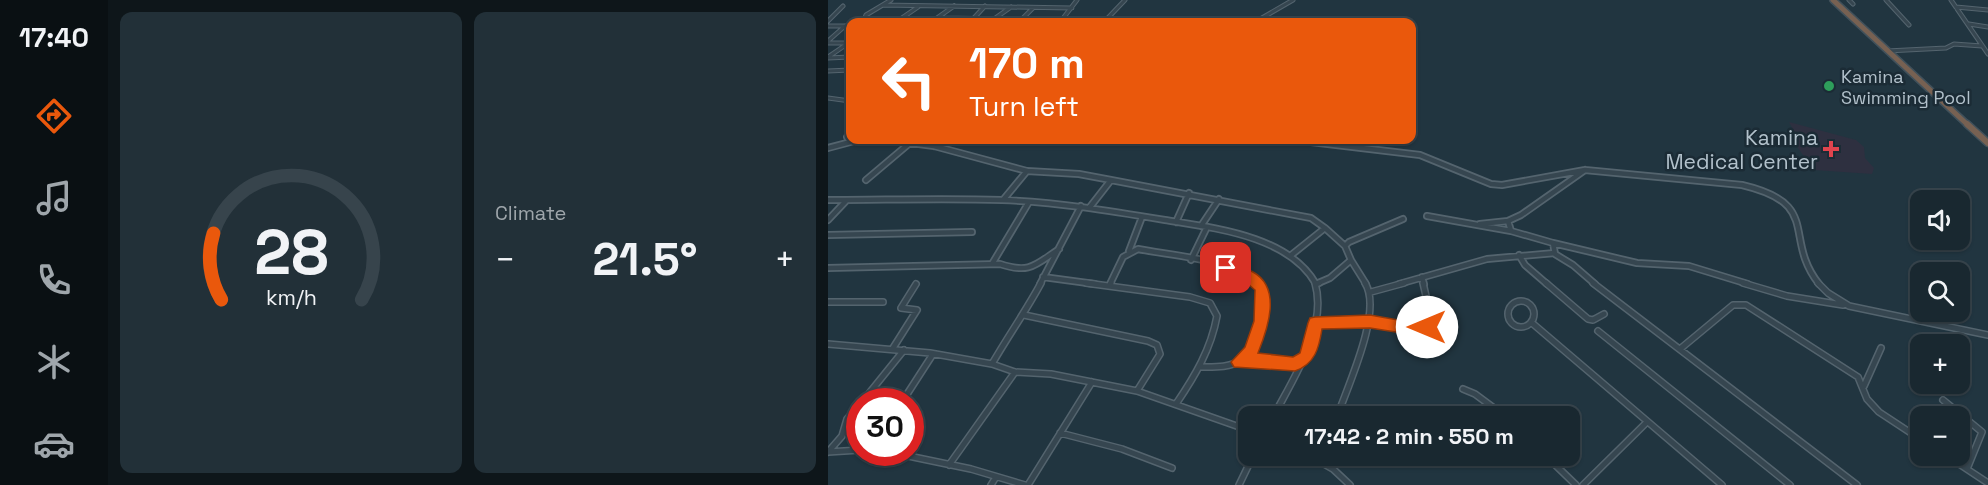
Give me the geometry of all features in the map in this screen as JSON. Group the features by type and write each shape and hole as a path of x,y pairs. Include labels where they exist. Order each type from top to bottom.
{"highway":[{"path":"1833,0 1988,143"}],"street":[{"path":"864,18 891,0"},
{"path":"1063,18 1077,0"},
{"path":"1108,18 1125,0"},
{"path":"1262,18 1293,0"},
{"path":"1849,0 1853,4"},
{"path":"1886,0 1909,25"},
{"path":"1951,0 1988,54"},
{"path":"883,5 1072,8"},
{"path":"828,21 843,6"},
{"path":"902,18 919,6"},
{"path":"937,18 954,6"},
{"path":"974,18 985,6"},
{"path":"995,18 1011,7"},
{"path":"1956,7 1988,9"},
{"path":"1023,18 1034,8"},
{"path":"1969,24 1988,27"},
{"path":"828,26 845,26"},
{"path":"828,42 845,26"},
{"path":"828,42 846,42"},
{"path":"1887,51 1946,48 1954,44 1982,46"},
{"path":"828,58 846,45"},
{"path":"828,58 846,57"},
{"path":"828,71 846,69"},
{"path":"828,98 846,100"},
{"path":"828,148 846,140"},
{"path":"866,180 909,144"},
{"path":"922,144 1032,173 1079,174 1189,193 1311,218 1345,246 1351,261 1371,291 1370,322 1341,406"},
{"path":"1328,144 1420,155 1491,184 1512,185 1585,170 1742,185 1765,191 1791,209 1797,218 1809,273 1836,299 1849,306"},
{"path":"1480,224 1508,221 1526,212 1585,170"},
{"path":"1003,200 1027,171"},
{"path":"1090,207 1111,180"},
{"path":"1176,222 1189,193"},
{"path":"1191,260 1204,226 1219,199"},
{"path":"828,200 1003,200 1081,206 1142,218 1204,226 1260,240 1290,256 1309,272 1316,284 1318,296 1312,343 1279,406"},
{"path":"828,220 846,201"},
{"path":"992,265 1029,202"},
{"path":"992,364 1011,331 1024,315 1081,206"},
{"path":"1427,216 1511,231 1623,261 1672,267 1689,266 1787,296 1849,306 1988,335"},
{"path":"1110,285 1120,260 1129,251 1142,218"},
{"path":"1345,246 1358,237 1373,234 1403,219"},
{"path":"1508,221 1511,231"},
{"path":"1290,256 1325,228"},
{"path":"828,235 972,232"},
{"path":"1553,243 1555,253"},
{"path":"828,268 1004,264 1012,269 1031,268 1059,249"},
{"path":"1129,251 1138,249 1241,272 1261,287 1263,303 1261,321 1251,351 1239,362"},
{"path":"1371,291 1487,259 1555,253 1573,263 1618,303 1647,321 1659,334 1857,485"},
{"path":"1519,255 1525,265 1584,316 1593,320 1604,314"},
{"path":"1316,284 1330,278 1351,261"},
{"path":"1044,277 1110,285 1210,303 1217,316 1216,326 1200,368 1176,404"},
{"path":"1315,323 1370,322 1426,329 1430,309 1422,277"},
{"path":"894,348 917,310 901,306 916,284"},
{"path":"828,302 883,302"},
{"path":"1515,303 1530,306 1535,315 1532,322 1522,326 1516,324 1508,318 1508,309 1515,303"},
{"path":"1680,349 1733,305 1746,305 1858,377 1864,386 1867,399 1879,412 1910,432"},
{"path":"1024,315 1157,345 1160,354 1137,391"},
{"path":"1532,322 1722,485"},
{"path":"1598,331 1791,485"},
{"path":"828,344 894,348 992,364 1015,372 1051,374 1137,391 1238,426"},
{"path":"1864,386 1881,348"},
{"path":"874,388 904,350"},
{"path":"911,388 933,354"},
{"path":"1200,368 1256,360 1295,364 1305,358"},
{"path":"949,465 1015,372"},
{"path":"924,460 1026,485 1092,382"},
{"path":"1463,389 1491,406"},
{"path":"1943,400 1982,432 1967,469"},
{"path":"828,452 842,436 846,422"},
{"path":"1583,485 1647,422"},
{"path":"1060,434 1122,449 1172,468"},
{"path":"828,452 846,451"},
{"path":"1239,485 1248,466"},
{"path":"1329,466 1350,485"},
{"path":"1555,466 1575,485"},
{"path":"1962,466 1988,483"},
{"path":"991,485 996,477"}],"shaded area":[{"name":"Kamina Medical Center","path":"1789,122 1856,140 1864,147 1865,158 1874,168 1872,174 1814,170 1795,144 1797,141 1795,133"}],"place":[{"name":"Kamina Swimming Pool","path":"1829,86"},
{"name":"Kamina Medical Center","path":"1831,149"}],"route":[{"path":"1226,268 1247,275 1258,283 1262,290 1261,321 1251,351 1239,362 1256,360 1295,364 1305,358 1312,343 1315,323 1376,322 1415,329 1426,329 1427,327"}]}
